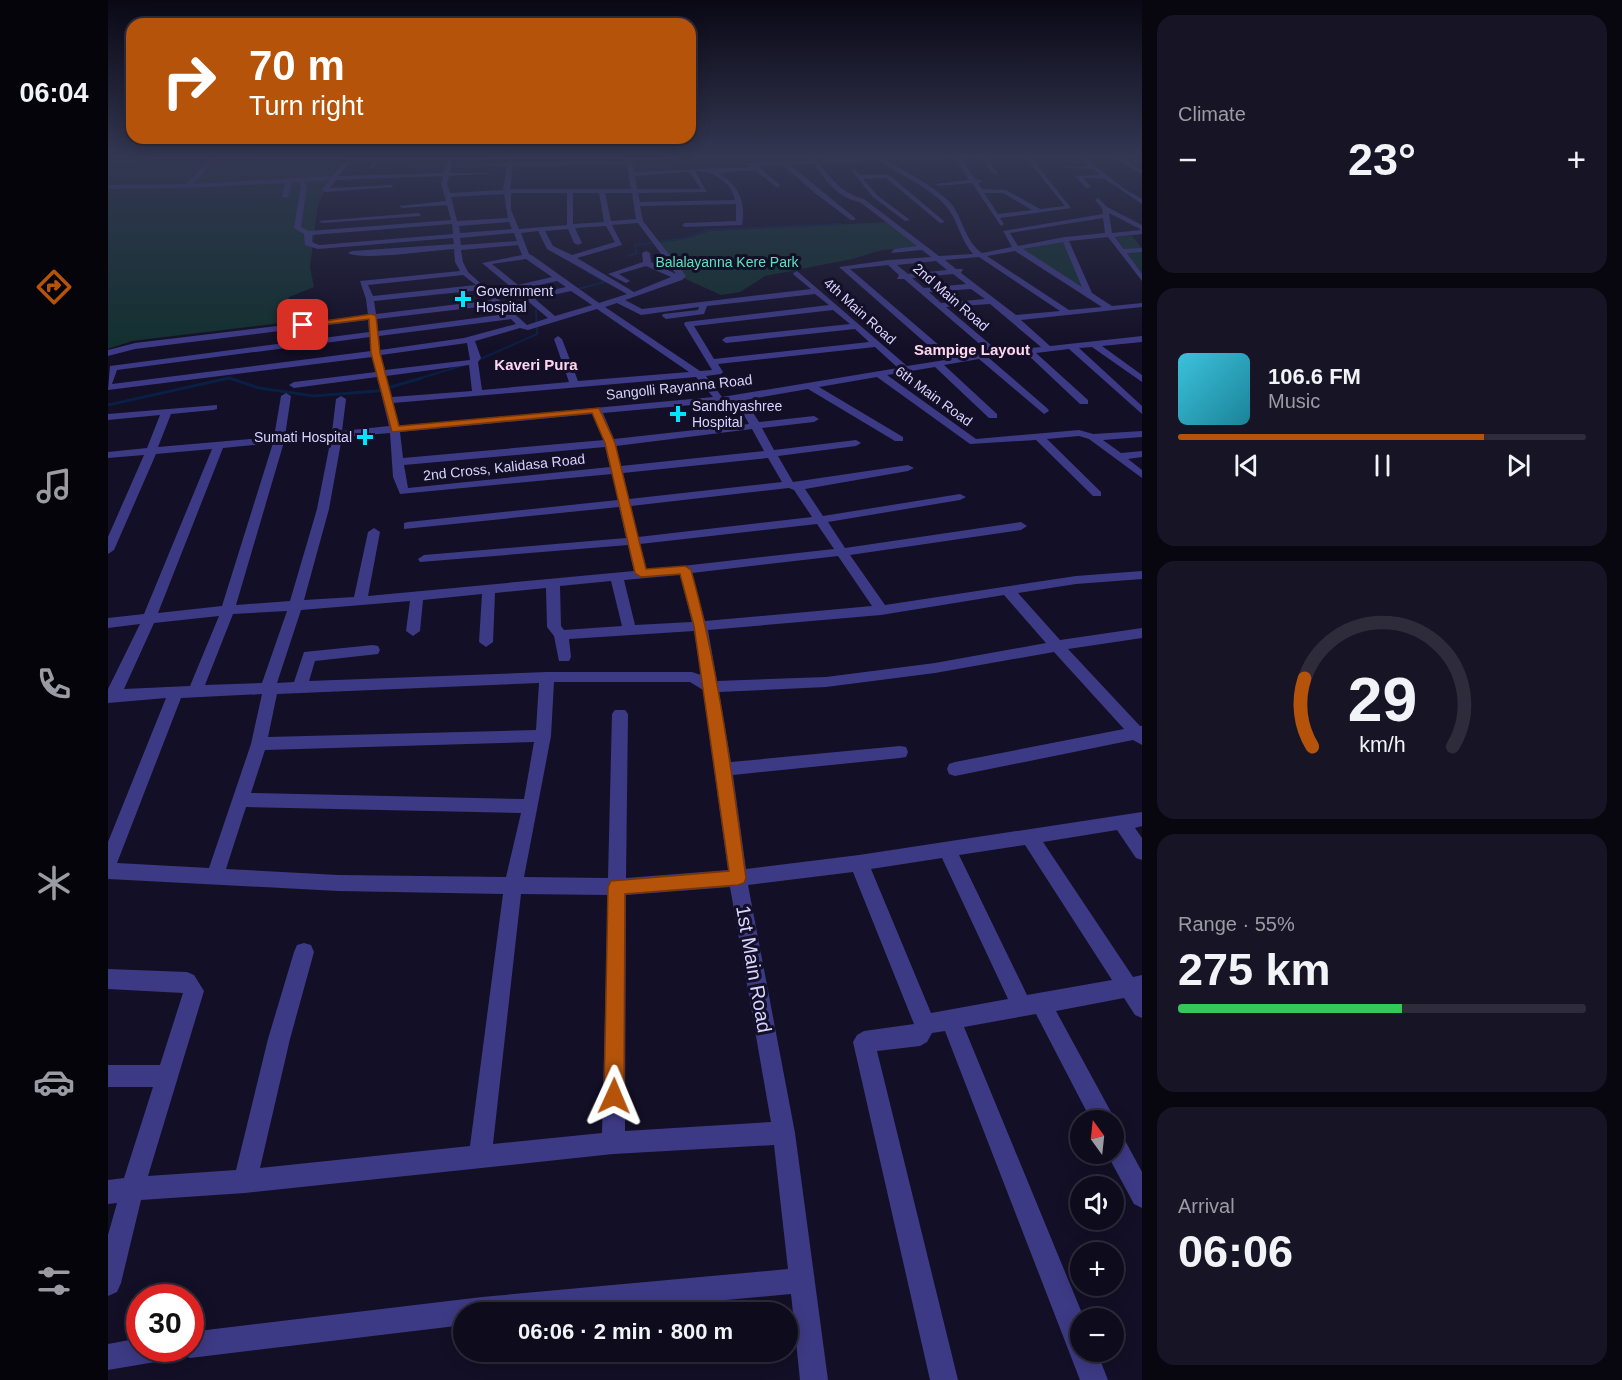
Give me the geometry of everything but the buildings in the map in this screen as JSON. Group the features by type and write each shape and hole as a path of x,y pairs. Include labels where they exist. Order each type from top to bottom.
{"street":[{"path":"298,220 297,228 308,233 383,220"},
{"path":"322,221 331,220"},
{"path":"453,220 459,247 459,262 465,273 483,287 525,328 634,295 682,276 641,220"},
{"path":"512,220 520,243 528,256 700,375 719,399"},
{"path":"570,220 570,226 578,243"},
{"path":"308,233 308,243 318,247 621,220"},
{"path":"685,224 739,224 739,220"},
{"path":"888,222 903,220"},
{"path":"998,220 1017,249 1110,308"},
{"path":"1005,232 1064,220"},
{"path":"1107,220 1109,234 1138,270 1142,279"},
{"path":"1125,220 1142,228"},
{"path":"888,222 993,301 1047,348"},
{"path":"924,222 958,223 970,246 1067,312"},
{"path":"571,258 619,243 608,223"},
{"path":"540,229 550,247 594,270 634,295"},
{"path":"952,362 843,267 982,255 1065,239 1142,232"},
{"path":"1065,239 1088,292"},
{"path":"316,255 520,243"},
{"path":"894,251 923,248"},
{"path":"1123,251 1142,250"},
{"path":"646,253 647,263"},
{"path":"528,256 486,263 555,320"},
{"name":"2nd Main Road","path":"889,262 942,305 996,354"},
{"path":"528,266 539,263"},
{"path":"645,291 612,274 647,263 679,278"},
{"path":"495,272 506,270"},
{"path":"538,273 549,270"},
{"path":"894,278 969,270"},
{"path":"465,273 363,283 370,299 376,353 395,430 398,462 610,443 814,419"},
{"name":"4th Main Road","path":"798,273 905,369"},
{"path":"504,279 515,277"},
{"path":"515,288 559,278"},
{"path":"923,290 974,286"},
{"path":"370,299 483,287"},
{"path":"528,298 575,289"},
{"path":"618,300 641,312 817,291"},
{"path":"548,294 557,300"},
{"path":"942,305 993,301"},
{"path":"108,353 372,316 499,302"},
{"path":"666,316 700,312 704,304"},
{"path":"1014,318 1142,305"},
{"path":"567,307 576,313"},
{"path":"385,393 477,392 575,385 672,390 700,375 718,372 688,324 836,307"},
{"path":"113,368 511,316"},
{"path":"108,387 233,373 470,340 520,325"},
{"path":"726,340 857,326"},
{"path":"558,339 575,385"},
{"name":"Sangolli Rayanna Road","path":"108,455 596,410 672,390 719,399 739,398 981,356 1142,339"},
{"path":"470,340 476,358 473,362 477,392"},
{"path":"1092,343 1142,379"},
{"path":"712,362 877,344"},
{"path":"1071,346 1142,411"},
{"path":"108,382 118,350"},
{"path":"1028,350 1084,402"},
{"path":"981,356 1044,411"},
{"path":"294,385 381,372 473,362"},
{"path":"937,364 993,416"},
{"name":"6th Main Road","path":"878,373 974,442 1040,437"},
{"path":"810,386 899,439"},
{"path":"195,691 228,610 279,441 286,396"},
{"path":"739,398 757,426 770,454 843,552 881,610"},
{"path":"215,876 259,744 270,698 268,687 297,606 331,476 341,399"},
{"path":"108,417 213,407"},
{"path":"596,410 610,443 641,573"},
{"path":"108,550 134,495 167,411"},
{"path":"1040,437 1079,433 1093,437 1142,434"},
{"path":"1040,437 1097,494"},
{"path":"1093,437 1142,475"},
{"name":"2nd Cross, Kalidasa Road","path":"398,462 399,477 404,492 856,443"},
{"path":"219,445 150,617 110,695 547,676 693,677 710,687 826,682 935,668 1142,633"},
{"path":"1119,457 1142,454"},
{"path":"408,526 793,486 908,468"},
{"path":"424,559 633,541 819,520 960,497"},
{"path":"108,623 150,617 360,601 685,570 843,552 1021,526"},
{"path":"360,601 374,532"},
{"name":"1st Main Road","path":"685,570 700,626 724,769 738,878 784,1133 800,1281 814,1380"},
{"path":"561,634 700,626 881,610 1076,580 1142,575"},
{"path":"616,576 630,631"},
{"path":"553,583 554,627 561,634 564,657"},
{"path":"486,642 489,588"},
{"path":"1007,590 1140,734"},
{"path":"413,631 417,595"},
{"path":"301,686 309,656 373,650"},
{"path":"480,1155 513,887 531,806 543,736 547,676"},
{"path":"108,864 176,692"},
{"path":"613,1143 620,714"},
{"path":"955,769 1140,734"},
{"path":"259,744 543,736"},
{"path":"724,769 900,752"},
{"path":"240,801 531,806"},
{"path":"108,871 338,883 617,887 738,878 1142,819"},
{"path":"1121,822 1142,852"},
{"path":"1029,836 1135,987 1142,1008"},
{"path":"946,848 1031,1004 1096,1110"},
{"path":"859,862 925,1024 920,1035 864,1042 944,1380"},
{"path":"245,1181 279,1039 304,952"},
{"path":"108,979 187,982 194,991 166,1076 120,1190 108,1283"},
{"path":"925,1024 1135,987"},
{"path":"951,1020 1070,1317"},
{"path":"108,1076 166,1076"},
{"path":"120,1190 245,1181 613,1143 784,1133"},
{"path":"1124,1161 1142,1196"},
{"path":"204,1343 482,1310 800,1281"},
{"path":"108,1357 126,1354"},
{"path":"1087,1362 1094,1380"}],"green space":[{"path":"108,220 316,220 310,267 314,287 289,297 281,323 132,341 108,349"},
{"name":"Balalayanna Kere Park","path":"887,222 920,247 882,250 852,259 765,276 740,292 721,295 679,276 658,243 688,238 710,231"},
{"path":"1132,236 1142,248 1142,275 1116,237"},
{"path":"1063,241 1084,288 1020,250"}],"waterway":[{"path":"628,256 637,253 635,245 686,238 707,230 841,224"},
{"path":"574,290 605,282 588,272"},
{"path":"535,299 545,297"},
{"path":"476,361 537,334 536,310"},
{"path":"417,379 465,365"},
{"path":"232,379 259,388 314,396 377,391 422,378"},
{"path":"108,405 225,379"},
{"path":"225,379 232,379"},
{"path":"225,379 232,379"}],"place":[{"name":"Government Hospital","path":"463,299"},
{"name":"Sandhyashree Hospital","path":"678,414"},
{"name":"Sumati Hospital","path":"365,437"}],"district":[{"name":"Sampige Layout","path":"972,349"},
{"name":"Kaveri Pura","path":"536,364"}],"route":[{"path":"303,325 372,316 376,353 395,430 596,410 610,443 641,573 685,570 700,626 724,769 738,878 617,887 614,1096"}]}
